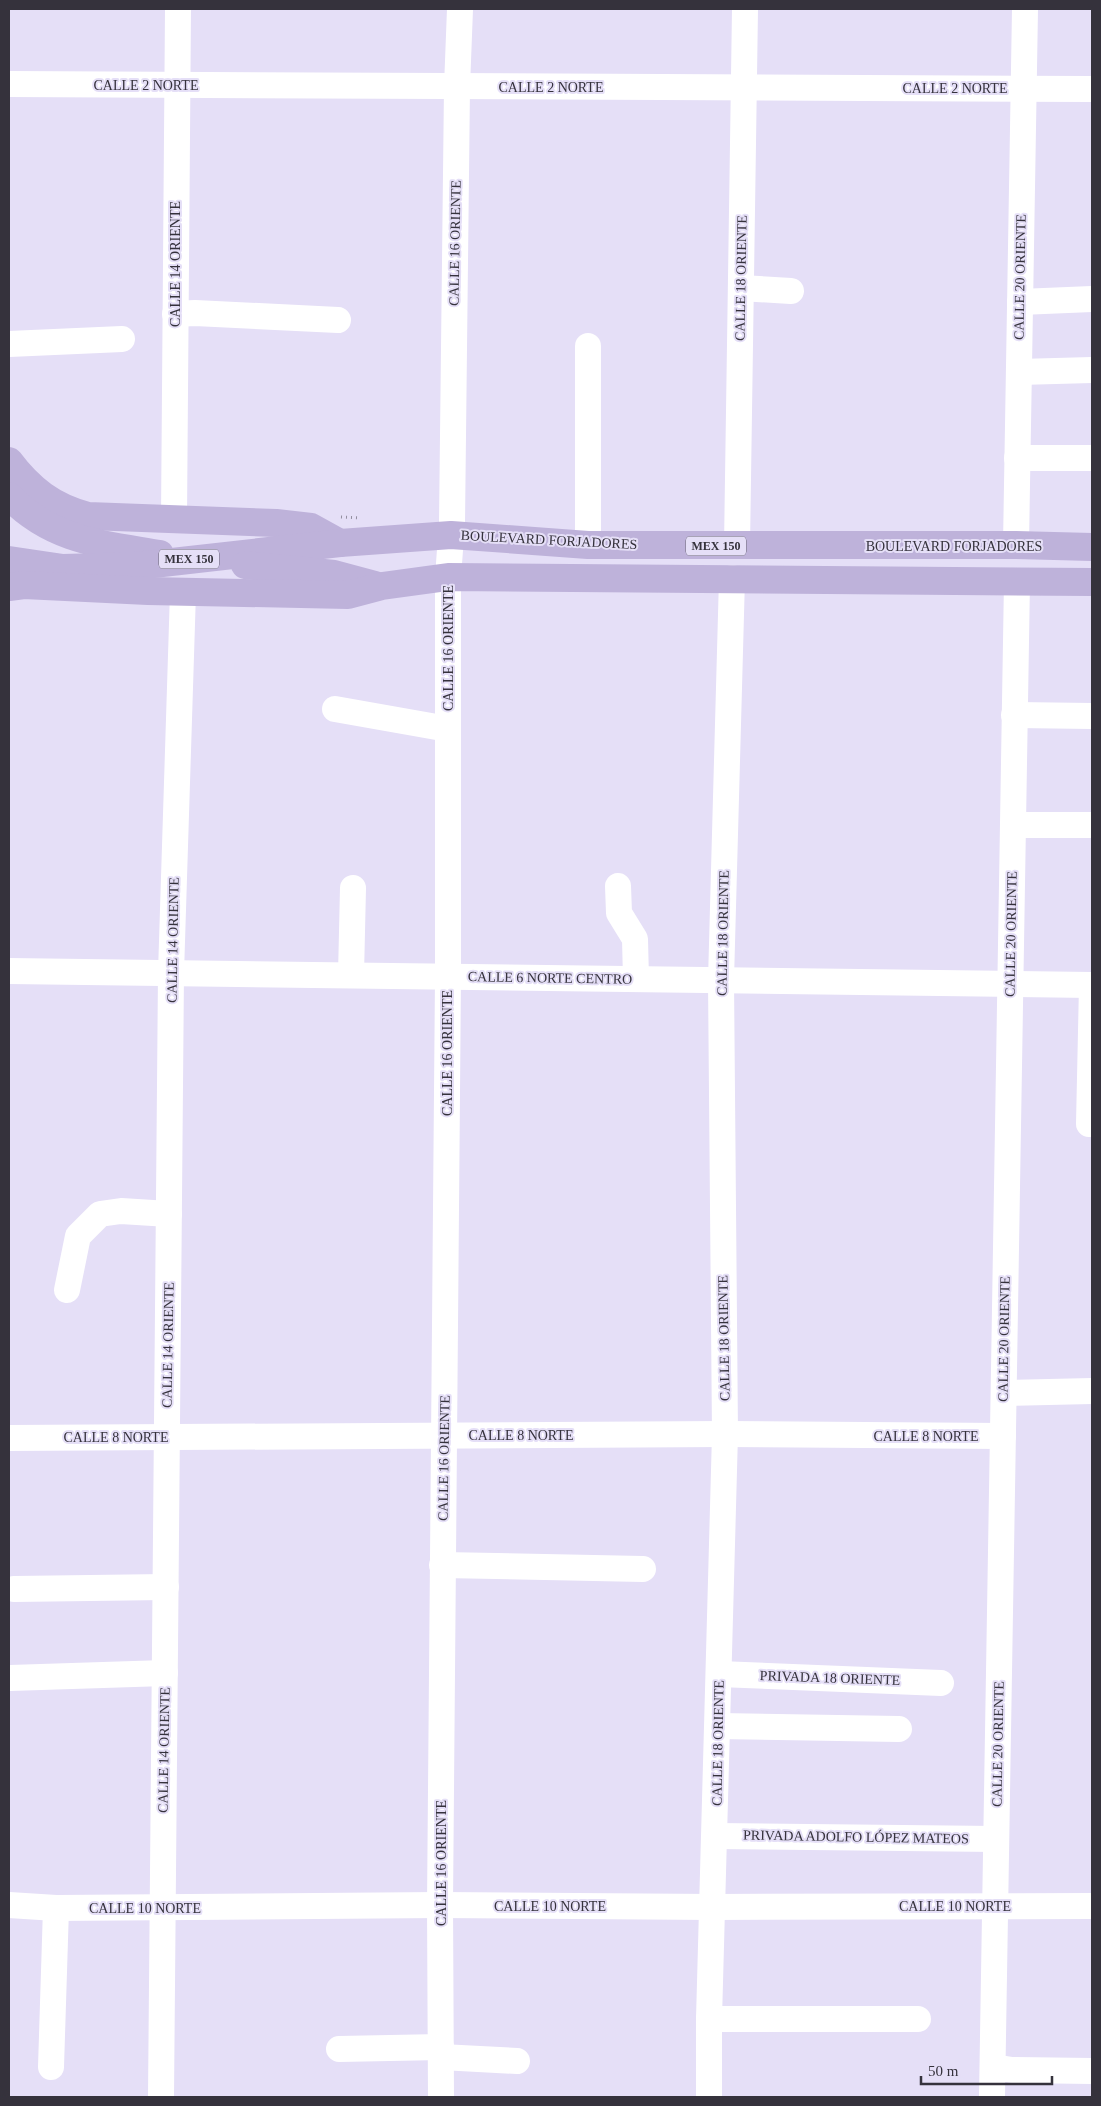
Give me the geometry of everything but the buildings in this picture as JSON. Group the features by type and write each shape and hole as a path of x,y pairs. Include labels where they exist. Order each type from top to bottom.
{"main road":[{"path":"9,461 36,492 56,504 75,512 101,517 244,520 311,527 340,543"},
{"name":"MEX 150","path":"9,496 34,518 68,536 86,542 194,559 334,574 382,586 448,577 1092,582"},
{"name":"BOULEVARD FORJADORES","path":"9,560 72,568 136,566 340,543 451,535 588,545 1016,545 1092,547"},
{"path":"9,587 24,585 183,592 348,595 382,586"}],"street":[{"name":"CALLE 14 ORIENTE","path":"174,519 178,9"},
{"name":"CALLE 16 ORIENTE","path":"441,2097 440,1905 448,977 448,577 451,535 457,87 460,9"},
{"name":"CALLE 18 ORIENTE","path":"737,546 745,9"},
{"name":"CALLE 20 ORIENTE","path":"1016,545 1025,9"},
{"name":"CALLE 2 NORTE","path":"9,84 1092,89"},
{"path":"1020,294 1092,286"},
{"path":"741,288 791,291"},
{"path":"1020,294 1092,300"},
{"path":"175,314 195,313 338,320"},
{"path":"9,344 122,339"},
{"path":"588,346 588,545"},
{"path":"1019,372 1092,370"},
{"path":"1017,458 1092,458"},
{"name":"CALLE 18 ORIENTE","path":"709,2097 709,2019 714,1907 725,1434 721,980 732,578"},
{"name":"CALLE 20 ORIENTE","path":"992,2097 1017,581"},
{"name":"CALLE 14 ORIENTE","path":"161,2097 171,973 183,592"},
{"path":"335,708 448,730"},
{"path":"1014,715 1092,716"},
{"path":"1013,825 1092,825"},
{"path":"618,886 619,913 635,939 636,979"},
{"path":"351,975 353,888"},
{"name":"CALLE 6 NORTE CENTRO","path":"9,971 1092,985"},
{"path":"1089,1124 1092,985"},
{"path":"68,1290 78,1236 100,1214 121,1211 169,1214"},
{"path":"1004,1393 1092,1391"},
{"name":"CALLE 8 NORTE","path":"9,1438 725,1434 1003,1436"},
{"path":"442,1565 643,1569"},
{"path":"14,1589 166,1587"},
{"path":"10,1678 165,1673"},
{"name":"PRIVADA 18 ORIENTE","path":"719,1674 941,1683"},
{"path":"718,1726 898,1729"},
{"name":"PRIVADA ADOLFO LÓPEZ MATEOS","path":"715,1836 996,1839"},
{"name":"CALLE 10 NORTE","path":"9,1905 56,1908 440,1905 714,1907 1092,1906"},
{"path":"51,2067 56,1908"},
{"path":"709,2019 918,2019"},
{"path":"339,2049 441,2052 474,2069 516,2062"},
{"path":"993,2067 1012,2070 1092,2070"}]}
